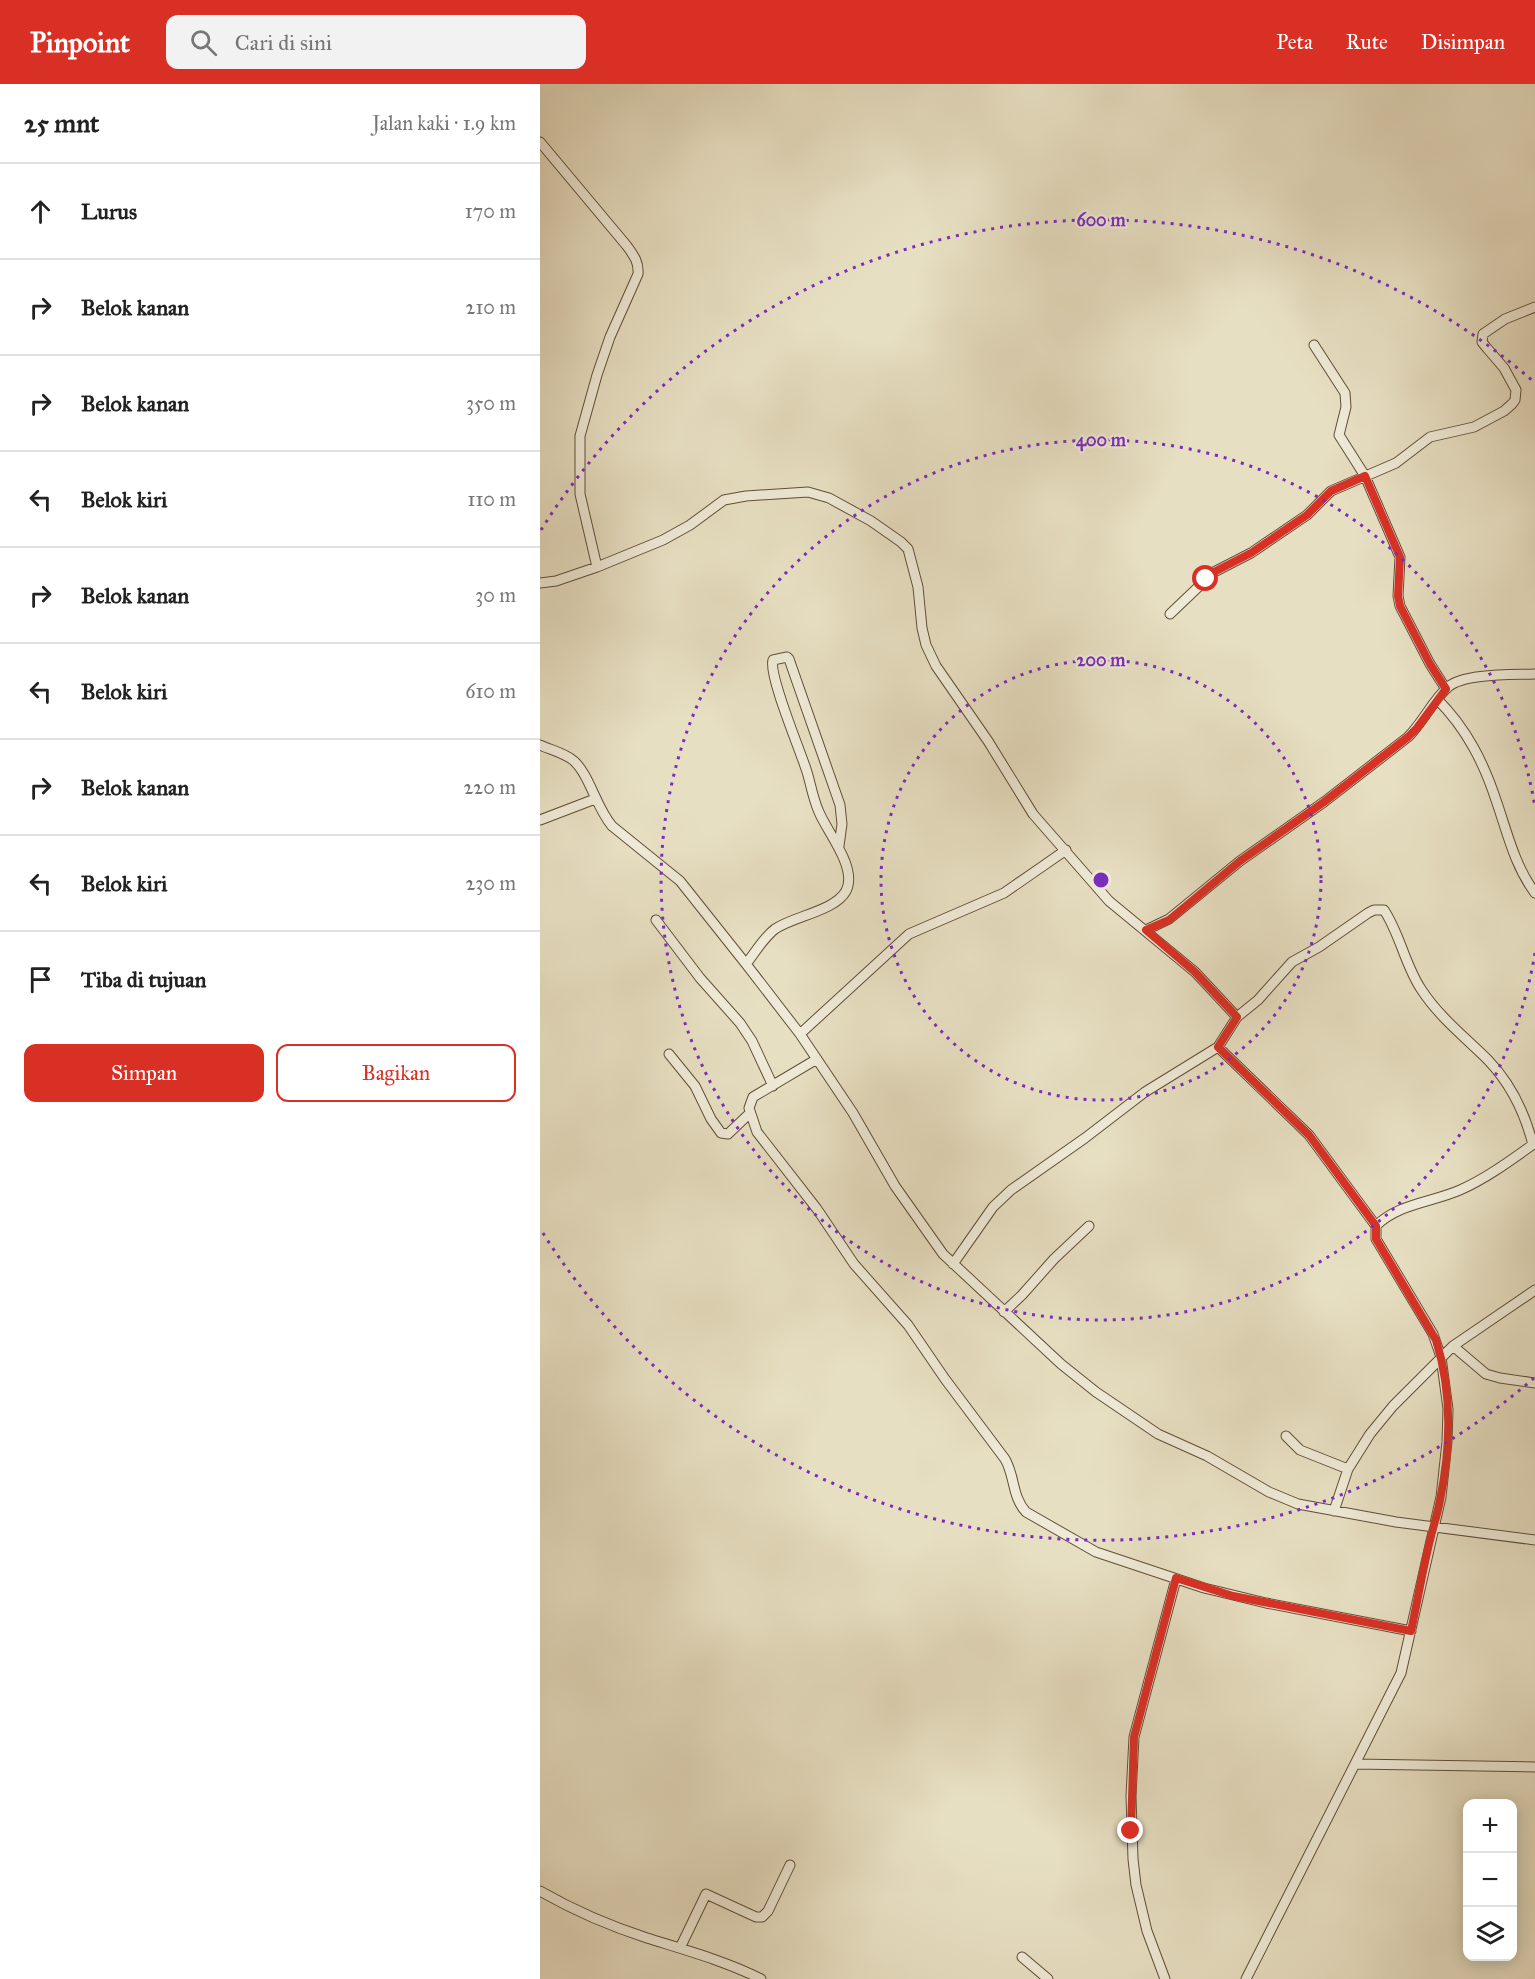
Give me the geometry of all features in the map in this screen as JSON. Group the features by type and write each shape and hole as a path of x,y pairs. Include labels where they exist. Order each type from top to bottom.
{"street":[{"path":"540,142 635,257 638,267 638,274 610,337 580,436 580,494 597,567"},
{"path":"1170,614 1214,572 1251,553 1307,515 1331,491 1396,462 1430,437 1474,427 1504,411 1515,400 1516,390 1504,368 1482,342 1483,334 1505,319 1535,307"},
{"path":"1314,345 1345,393 1346,408 1339,435 1365,476 1400,557 1398,596 1400,606 1430,664 1446,689"},
{"path":"540,583 556,581 597,567 663,540 690,525 724,500 746,496 808,492 829,498 871,521 908,549 918,587 926,645 936,666 988,741 1033,814 1109,900 1195,972 1237,1017"},
{"path":"746,964 777,928 841,898 848,881 839,846 842,824 840,805 832,778 789,659 787,657 777,658 773,660 772,666 782,703 808,775 818,811 829,834 839,846"},
{"path":"1146,930 1169,920 1240,861 1324,802 1408,737 1428,715 1437,699 1454,682 1472,678 1535,674"},
{"path":"1437,699 1451,712 1477,752 1512,851 1519,868 1535,893"},
{"path":"540,745 576,762 612,826 680,881 800,1034 853,1113 895,1186 931,1238 953,1264 1061,1364 1096,1392 1151,1430 1207,1456 1277,1496 1298,1504 1433,1527 1535,1540"},
{"path":"540,820 595,799"},
{"path":"800,1034 909,934 1004,893 1066,850"},
{"path":"953,1264 993,1207 1011,1190 1145,1092 1218,1047 1237,1017 1258,1000 1292,962 1319,947 1368,913 1382,909 1386,913 1421,990 1447,1022 1487,1058 1504,1079 1521,1107 1534,1144 1500,1168 1462,1189 1438,1200 1404,1209 1388,1216 1376,1226"},
{"path":"656,920 700,978 740,1023 752,1041 773,1086"},
{"path":"1218,1047 1309,1135 1376,1226 1376,1239 1433,1334 1441,1357 1448,1409 1441,1497 1401,1673 1246,1979"},
{"path":"669,1054 695,1086 711,1119 721,1133 728,1134 750,1113"},
{"path":"817,1059 753,1097 749,1108 757,1132 817,1209 854,1264 908,1326 1005,1460 1022,1508 1083,1546 1176,1578 1233,1596 1411,1631"},
{"path":"1004,1312 1089,1226"},
{"path":"1334,1511 1348,1469 1381,1420 1453,1346 1535,1290"},
{"path":"1453,1346 1486,1374 1535,1383"},
{"path":"1286,1436 1300,1450 1348,1469"},
{"path":"1165,1979 1147,1931 1136,1885 1131,1831 1132,1774 1134,1737 1176,1578"},
{"path":"1355,1764 1535,1767"},
{"path":"680,1948 704,1896 708,1894 756,1917 762,1917 768,1911 790,1865"},
{"path":"540,1891 575,1909 644,1937 680,1948 761,1979"},
{"path":"1022,1957 1048,1979"}],"route":[{"path":"1131,1831 1134,1737 1176,1578 1233,1596 1411,1631 1431,1534 1438,1513 1447,1442 1446,1390 1436,1340 1376,1239 1376,1226 1309,1135 1218,1047 1237,1017 1195,972 1146,930 1169,920 1240,861 1324,802 1408,737 1428,715 1446,689 1430,664 1400,606 1398,596 1400,557 1365,476 1331,491 1313,511 1251,553 1214,572 1206,579"}]}
